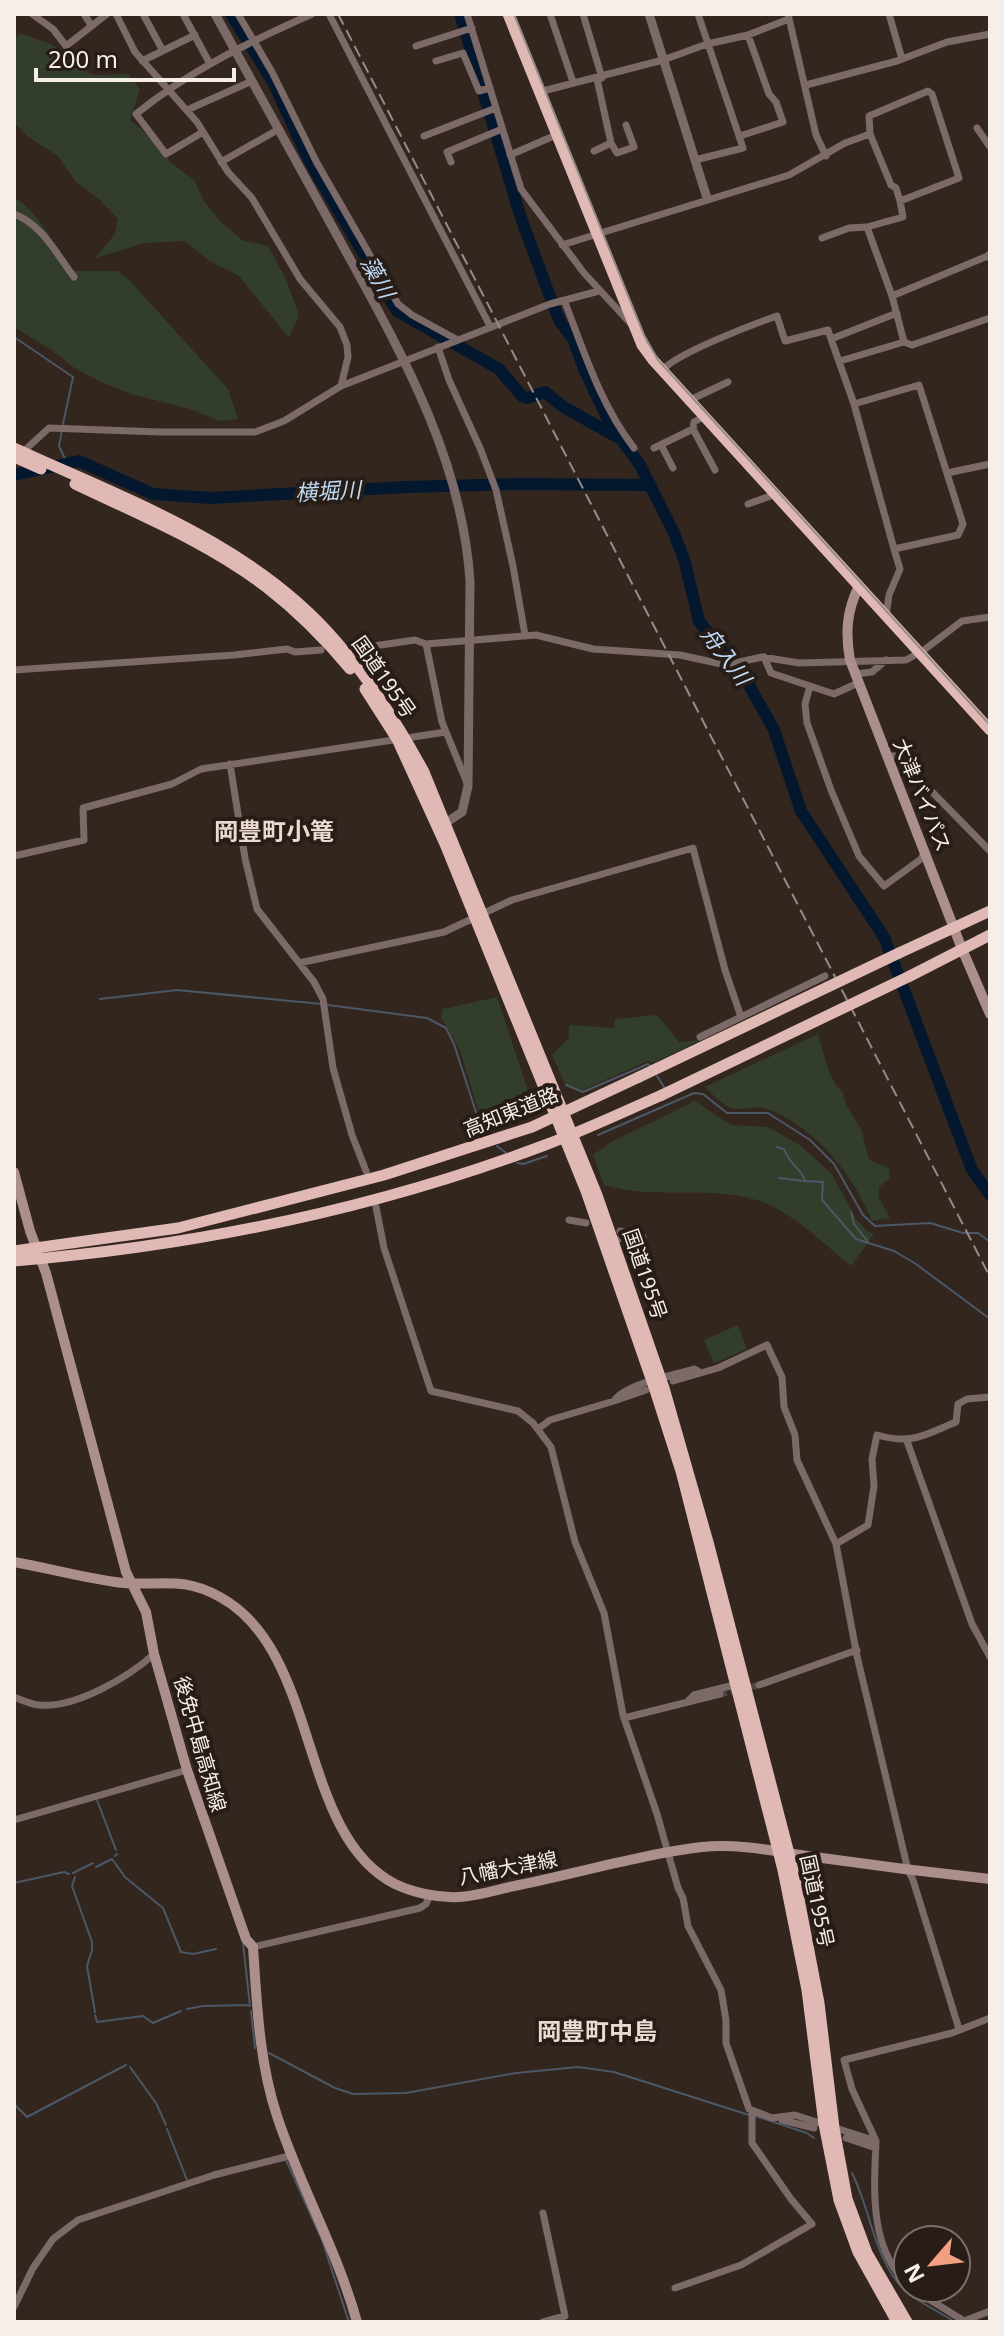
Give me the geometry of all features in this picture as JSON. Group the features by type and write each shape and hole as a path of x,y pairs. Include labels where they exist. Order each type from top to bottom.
{"highway":[{"path":"508,14 642,345 990,730"},
{"name":"国道195号","path":"24,457 64,474 214,552 265,586 299,615 348,667 401,738 442,826 558,1114 617,1236 783,1852 807,1990 832,2172 848,2228 874,2285 897,2322"},
{"name":"高知東道路","path":"14,1261 214,1219 384,1175 532,1127 990,911"},
{"name":"高知東道路","path":"14,1251 39,1254 157,1244 278,1223 417,1188 540,1147 662,1095 990,935"},
{"name":"国道195号","path":"568,1136 658,1383"},
{"name":"国道195号","path":"824,2127 856,2227 884,2285 907,2322"}],"main road":[{"name":"大津バイパス","path":"859,586 850,605 847,623 850,660 990,1014"},
{"name":"後免中島高知線","path":"14,1172 129,1584 146,1612 154,1654 187,1770 246,1939 253,1947 266,2078 278,2119 332,2247 357,2322"},
{"name":"八幡大津線","path":"14,1562 129,1584 172,1581 190,1585 220,1597 255,1625 278,1662 327,1793 351,1844 378,1874 398,1885 430,1895 462,1897 668,1853 715,1847 783,1852 990,1879"}],"street":[{"path":"32,14 53,29 66,46 107,14"},
{"path":"84,14 91,25"},
{"path":"116,14 142,61 187,110 221,162 252,198 300,279 340,327 348,357 341,386"},
{"path":"143,14 163,51"},
{"path":"183,14 210,64"},
{"path":"215,14 405,362 430,416 456,487 469,567 468,786 462,812 442,826"},
{"path":"238,14 250,42 398,304 448,343"},
{"path":"203,132 166,154 136,114 167,89 210,64 312,14"},
{"path":"329,14 490,326"},
{"path":"467,14 525,196 599,291 632,325"},
{"path":"550,14 573,82"},
{"path":"583,14 600,78 611,143 617,153 634,147 626,125"},
{"path":"649,14 707,198"},
{"path":"695,160 743,148 698,14"},
{"path":"889,14 902,59"},
{"path":"539,92 600,78 707,44 748,35 789,16 816,135 826,156"},
{"path":"416,46 472,28"},
{"path":"806,85 902,59 947,42 990,34"},
{"path":"142,61 195,35"},
{"path":"740,136 783,122 776,102 769,94 748,35"},
{"path":"436,61 463,53 479,91 490,88"},
{"path":"187,110 252,81"},
{"path":"822,238 849,228 867,227 903,217 896,188 891,185 870,134 869,116 925,91 932,94 959,178 900,201"},
{"path":"424,136 496,108"},
{"path":"977,128 990,147"},
{"path":"221,162 279,129"},
{"path":"451,162 447,152 502,129"},
{"path":"562,245 789,175 849,141 870,134"},
{"path":"510,155 556,135"},
{"path":"594,151 611,143"},
{"path":"14,214 23,217 37,229 74,277"},
{"path":"867,227 892,296 904,342"},
{"path":"892,296 990,256"},
{"path":"24,457 49,428 255,432 284,421 341,386 490,326 556,302 599,291"},
{"path":"556,302 616,425 634,448"},
{"path":"831,339 897,313"},
{"path":"662,370 672,361 726,338 737,330 777,316 785,341 828,330 854,404 900,569 889,595 886,616"},
{"path":"840,361 904,342 912,345 990,318"},
{"path":"448,343 449,380 494,484 525,635"},
{"path":"690,400 728,382"},
{"path":"854,404 919,385 963,524 958,535 894,549"},
{"path":"705,416 694,422 693,429 715,470"},
{"path":"673,468 658,447 693,429"},
{"path":"947,473 990,464"},
{"path":"748,504 776,494"},
{"path":"353,649 415,640 426,644 525,635 593,649 680,655 726,665 764,657 799,663 906,660 962,621 990,617"},
{"path":"426,644 442,722 468,786"},
{"path":"14,670 190,659 287,649 295,652 321,650"},
{"path":"764,657 771,673 834,694 886,660"},
{"path":"810,686 805,704 807,723 859,856 884,886 921,859 925,851"},
{"path":"14,856 84,840 83,808 172,784 201,769 446,732"},
{"path":"888,756 897,756 990,851"},
{"path":"230,764 245,858 257,909 299,963 324,1004 333,1068 366,1171"},
{"path":"299,963 444,932 480,921 512,900 693,848 725,970 741,1017"},
{"path":"700,1037 825,976"},
{"path":"376,1207 384,1248 431,1391 518,1411 538,1429 553,1453 575,1542 604,1613 624,1718 683,1898 688,1926 721,1990 726,2043 752,2114 752,2143 812,2224 741,2265 675,2288"},
{"path":"569,1220 586,1223"},
{"path":"538,1429 550,1420 614,1401 618,1394 694,1369 701,1372 718,1368 767,1345 782,1377 784,1407 795,1435 797,1460 836,1544 908,1870 959,2029"},
{"path":"836,1544 868,1525 874,1486 872,1459 877,1435 907,1441 956,1422 958,1404 963,1400 990,1397"},
{"path":"907,1441 972,1624 990,1657"},
{"path":"759,1685 857,1650"},
{"path":"14,1697 40,1705 55,1705 87,1695 123,1677 154,1654"},
{"path":"686,1703 694,1695 740,1684"},
{"path":"624,1718 720,1694"},
{"path":"14,1820 187,1770"},
{"path":"253,1947 420,1908 430,1895"},
{"path":"892,2263 876,2218 876,2145 852,2089 844,2060 990,2018"},
{"path":"752,2114 772,2118 795,2115 876,2145"},
{"path":"846,2138 876,2145"},
{"path":"14,2307 41,2256 70,2224 208,2177 293,2155"},
{"path":"543,2213 565,2316 543,2322"},
{"path":"938,2304 966,2321 990,2311"}],"green space":[{"path":"20,33 53,45 73,64 93,75 128,74 140,89 130,120 152,138 169,161 194,180 204,201 219,220 242,240 268,246 286,279 299,315 289,338 239,276 208,260 185,241 145,243 95,258 115,234 118,219 98,198 76,182 57,155 28,137 14,122 14,39"},
{"path":"14,197 39,221 69,271 118,271 130,281 228,389 238,419 220,421 99,381 14,327"},
{"path":"497,997 532,1103 526,1115 484,1130 460,1050 441,1017 443,1009"},
{"path":"657,1015 679,1042 701,1040 653,1063 648,1061 582,1090 565,1084 552,1055 569,1038 569,1025 614,1028 615,1019"},
{"path":"818,1034 828,1069 861,1129 869,1160 890,1169 889,1179 879,1187 879,1198 890,1218 872,1221 844,1170 804,1129 766,1109 730,1107 705,1087"},
{"path":"695,1101 731,1125 768,1127 800,1145 831,1173 857,1220 874,1234 851,1266 799,1223 765,1203 726,1194 644,1192 604,1185 593,1155 611,1142"},
{"path":"738,1325 747,1349 714,1363 704,1340"}],"waterway":[{"name":"藻川","path":"231,14 272,80 309,160 397,311 499,369 522,396 527,398 545,392 562,406 617,437"},
{"name":"舟入川","path":"460,14 520,215 561,323 573,339 610,424 640,465 674,533 684,559 699,621 749,685 774,730 801,811 884,937 972,1170 990,1195"},
{"path":"14,337 73,377 63,424"},
{"path":"62,430 59,446 67,463"},
{"name":"横堀川","path":"14,475 79,461 153,494 210,498 406,487 650,485"},
{"path":"100,999 177,990 322,1004"},
{"path":"328,1005 427,1018 446,1028 485,1134"},
{"path":"566,1085 583,1092 648,1064 652,1067"},
{"path":"657,1076 664,1087"},
{"path":"598,1135 694,1093 703,1094 727,1113 768,1113 810,1140 834,1164 863,1215 875,1226 930,1223 963,1233 978,1233 990,1242"},
{"path":"497,1146 506,1153"},
{"path":"777,1147 784,1149 805,1181 823,1182 822,1200 856,1239 894,1251 916,1264 990,1319"},
{"path":"517,1163 547,1156"},
{"path":"779,1178 804,1181"},
{"path":"851,1212 854,1224 868,1242"},
{"path":"97,1800 116,1850"},
{"path":"96,1867 112,1859 125,1877 163,1908 181,1952 193,1954 216,1949"},
{"path":"73,1873 93,1863"},
{"path":"14,1883 64,1872 69,1874"},
{"path":"75,1877 72,1886 92,1942 87,1966 95,2012"},
{"path":"243,1943 250,2006"},
{"path":"187,2009 250,2005"},
{"path":"95,2015 97,2022 143,2016 153,2023 181,2011"},
{"path":"251,2011 255,2048"},
{"path":"269,2053 335,2088 353,2094 406,2093 516,2073 578,2067 614,2072 749,2115"},
{"path":"14,2104 27,2117 126,2065"},
{"path":"130,2067 156,2103 166,2125"},
{"path":"755,2116 814,2138"},
{"path":"167,2129 187,2180"},
{"path":"286,2160 322,2240 349,2322"},
{"path":"852,2173 879,2249 894,2277 915,2298 955,2322"}],"tunnel":[{"path":"720,1694 759,1685"}],"tram line":[{"path":"514,14 644,335 658,360 990,725"}],"railway":[{"path":"338,14 990,1277"}],"district":[{"name":"岡豊町小篭","path":"274,832"},
{"name":"岡豊町中島","path":"597,2032"}]}
